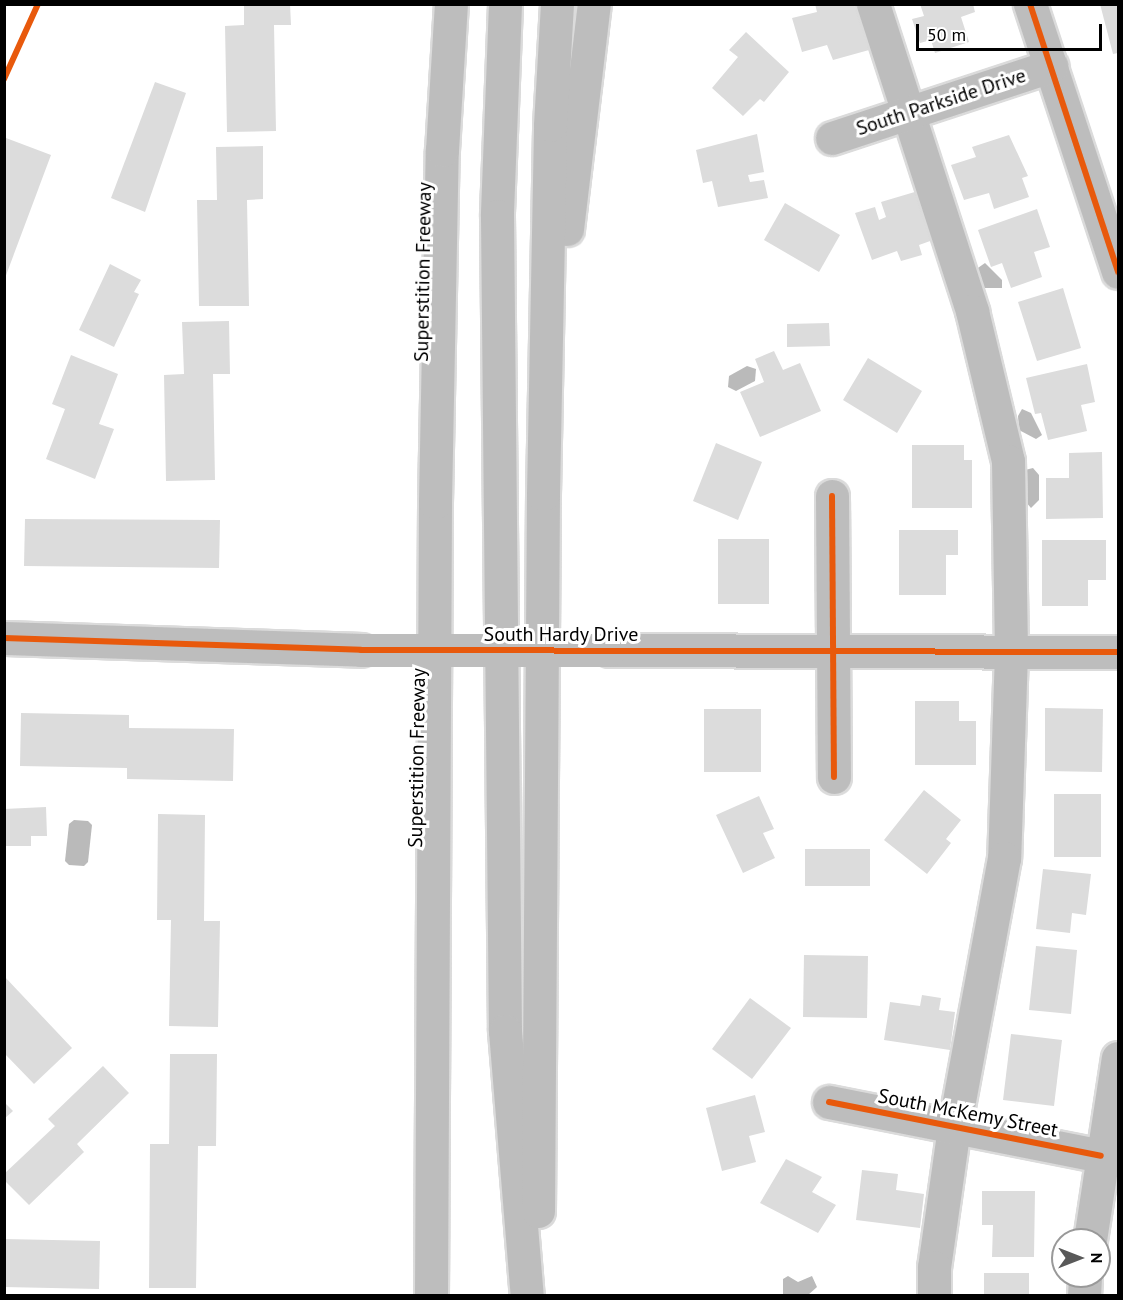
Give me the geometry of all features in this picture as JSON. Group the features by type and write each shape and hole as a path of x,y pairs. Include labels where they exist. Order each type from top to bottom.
{"main road":[{"name":"Superstition Freeway","path":"431,1296 435,502 442,150 451,4"},
{"path":"505,4 497,216 505,1031 527,1296"},
{"path":"537,1296 543,494 550,124 557,4"},
{"path":"543,494 571,195 594,4"},
{"path":"873,4 910,112 972,312 1008,461 1011,652 1004,858 954,1127 934,1267 934,1296"},
{"path":"1030,4 1119,272"},
{"name":"South Parkside Drive","path":"832,138 1051,66"},
{"path":"832,496 834,777"},
{"name":"South Hardy Drive","path":"4,638 361,650 1119,652"},
{"path":"1092,1228 1101,1156 1119,1058"},
{"name":"South McKemy Street","path":"829,1102 1101,1156"}],"shaded area":[{"path":"985,263 1002,280 1002,288 980,288 975,270"},
{"path":"747,366 756,369 755,381 736,391 728,387 729,376"},
{"path":"1022,409 1031,413 1042,435 1036,439 1019,430 1018,416"},
{"path":"1033,468 1039,475 1039,500 1031,508 1025,501 1023,475 1025,470"},
{"path":"74,820 88,821 92,825 88,862 84,866 69,865 65,861 69,824"},
{"path":"788,1276 798,1282 812,1276 817,1287 808,1295 783,1295 783,1279"}],"building":[{"path":"244,4 290,4 291,25 274,25 276,131 227,132 225,26 244,25"},
{"path":"815,4 854,4 869,50 833,60 827,45 802,52 792,18 817,12"},
{"path":"920,4 973,4 975,12 961,17 969,42 935,53 931,40 920,43 912,19 924,16"},
{"path":"1100,4 1118,4 1118,53 1113,54"},
{"path":"746,32 789,72 764,102 760,99 743,116 712,88 738,57 729,50"},
{"path":"155,82 186,93 145,212 111,198"},
{"path":"757,134 764,172 748,175 750,182 764,180 768,198 718,207 712,181 703,183 696,150"},
{"path":"1009,135 1028,176 1022,178 1029,197 994,209 989,193 964,200 951,165 976,157 972,147"},
{"path":"6,138 51,155 5,278 4,141"},
{"path":"263,146 263,199 247,200 249,306 199,306 197,200 217,200 216,147"},
{"path":"918,191 933,240 919,245 922,255 901,261 897,251 872,260 855,213 875,207 879,220 886,217 881,202"},
{"path":"785,203 840,235 819,272 764,240"},
{"path":"1037,209 1050,247 1034,252 1042,277 1011,288 1002,263 991,267 978,230"},
{"path":"110,264 141,280 134,292 139,294 114,347 79,330"},
{"path":"1063,288 1081,348 1037,361 1018,302"},
{"path":"229,321 230,374 213,374 215,480 166,481 164,375 184,374 182,322"},
{"path":"829,323 830,346 787,347 787,324"},
{"path":"774,351 783,370 800,363 821,411 760,437 740,392 764,382 755,359"},
{"path":"71,355 118,374 99,424 114,429 95,479 46,459 65,409 52,404"},
{"path":"868,358 922,391 897,433 843,400"},
{"path":"1087,364 1095,402 1081,405 1087,431 1048,440 1041,413 1035,414 1026,378"},
{"path":"716,443 762,462 738,520 693,501"},
{"path":"912,445 964,445 964,460 972,460 972,508 912,508"},
{"path":"1102,452 1103,518 1046,519 1046,478 1069,478 1069,453"},
{"path":"25,519 220,520 219,568 24,566"},
{"path":"899,530 958,530 958,555 946,555 946,595 899,595"},
{"path":"718,539 769,539 769,604 718,604"},
{"path":"1042,540 1106,540 1106,580 1088,580 1088,606 1042,606"},
{"path":"915,701 959,701 959,721 976,721 976,765 915,765"},
{"path":"1045,708 1103,709 1102,772 1045,771"},
{"path":"704,709 761,709 761,772 704,772"},
{"path":"21,713 129,715 129,728 234,729 233,781 127,779 127,768 20,766"},
{"path":"924,790 961,820 946,839 951,843 927,874 884,840"},
{"path":"1054,794 1101,794 1101,857 1054,857"},
{"path":"759,796 774,829 763,833 775,858 743,873 716,815"},
{"path":"46,807 47,836 31,836 31,846 4,846 4,809"},
{"path":"158,814 205,815 204,921 220,921 218,1027 169,1026 171,920 157,920"},
{"path":"805,849 870,849 870,886 805,886"},
{"path":"1043,869 1091,874 1086,915 1072,913 1070,933 1036,929"},
{"path":"1036,946 1077,950 1071,1014 1029,1010"},
{"path":"804,955 868,956 867,1018 803,1017"},
{"path":"4,976 72,1048 34,1084 4,1053"},
{"path":"922,995 941,998 939,1010 955,1012 950,1050 884,1040 890,1002 920,1006"},
{"path":"750,998 791,1028 752,1079 712,1049"},
{"path":"1011,1034 1062,1040 1054,1106 1003,1100"},
{"path":"170,1054 217,1054 216,1146 198,1146 196,1288 149,1288 150,1144 169,1144"},
{"path":"103,1066 129,1093 77,1144 84,1152 29,1205 4,1180 4,1174 55,1126 48,1119"},
{"path":"755,1095 765,1132 749,1136 756,1162 722,1171 706,1108"},
{"path":"4,1102 13,1111 4,1119"},
{"path":"786,1159 822,1177 812,1192 836,1205 818,1233 760,1203"},
{"path":"862,1170 898,1174 896,1190 924,1194 920,1228 856,1220"},
{"path":"982,1191 1035,1191 1034,1257 992,1257 993,1225 982,1225"},
{"path":"4,1239 100,1241 99,1289 4,1287"},
{"path":"984,1273 1029,1273 1029,1296 984,1296"}],"cycle path":[{"path":"4,79 38,4"},
{"path":"1030,4 1118,272"},
{"path":"832,496 834,777"},
{"path":"4,638 361,650 1118,652"},
{"path":"829,1102 1101,1156"}]}
